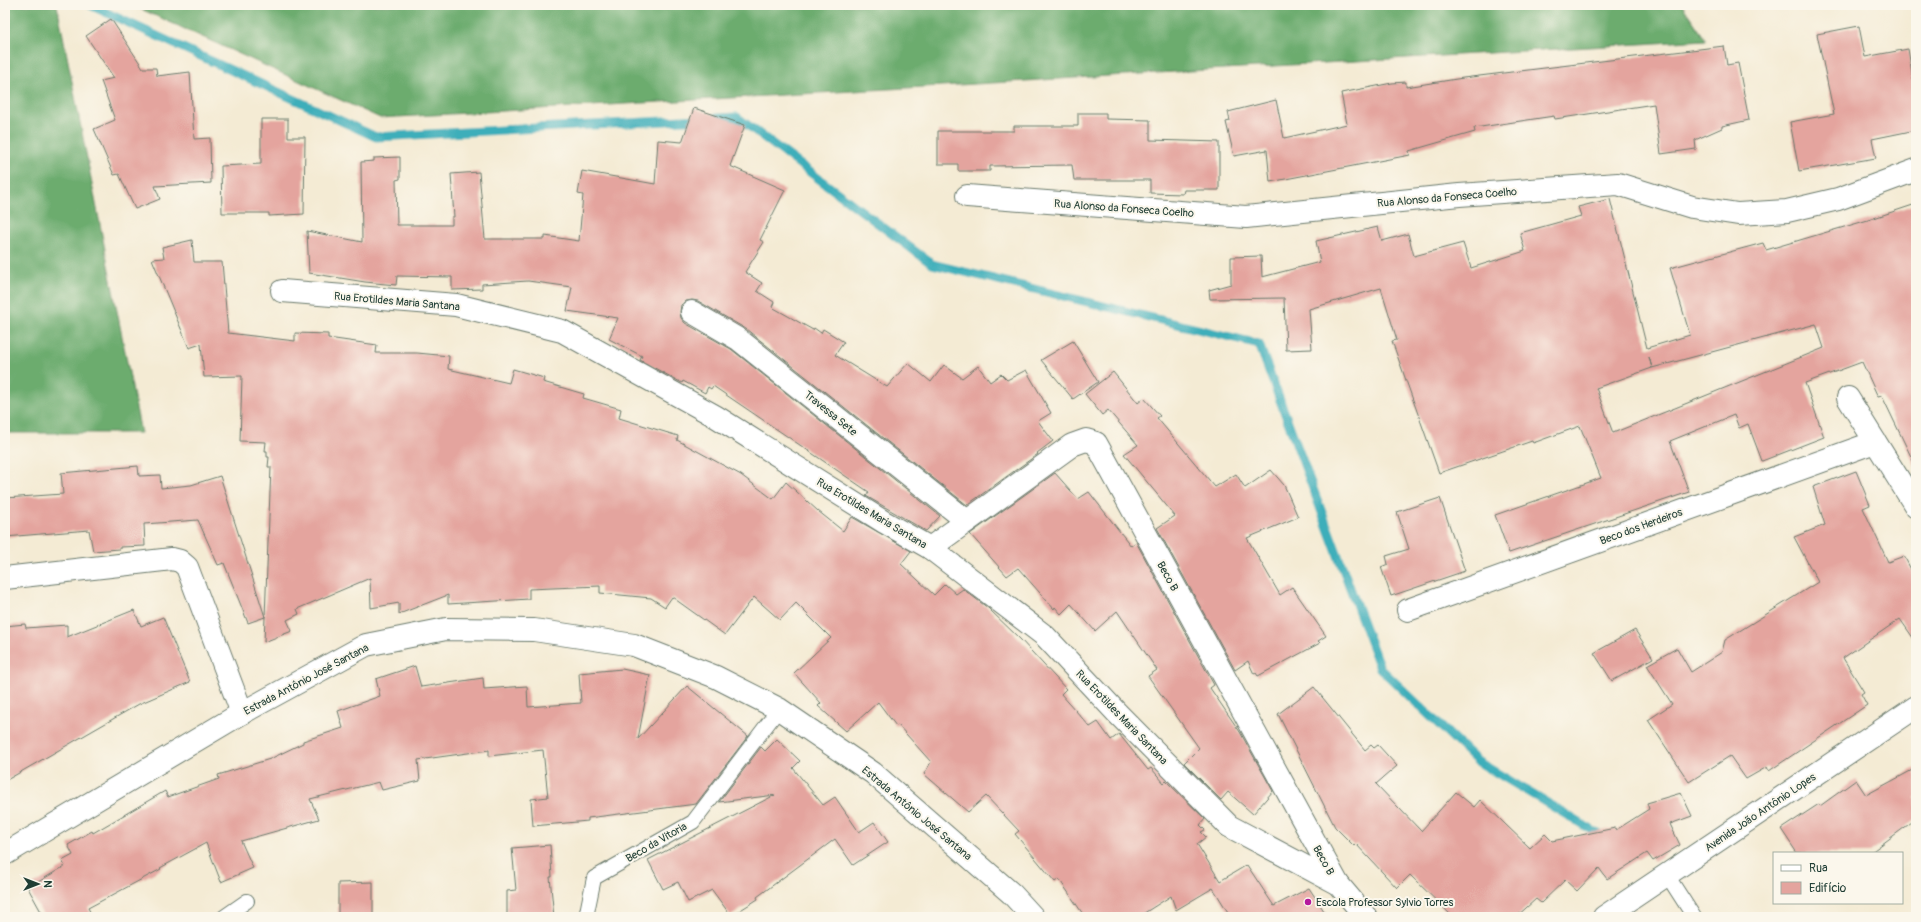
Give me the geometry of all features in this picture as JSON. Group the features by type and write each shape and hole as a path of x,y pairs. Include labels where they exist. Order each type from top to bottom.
{"street":[{"name":"Rua Alonso da Fonseca Coelho","path":"968,196 1246,217 1459,195 1618,184 1692,207 1738,214 1787,211 1838,199 1916,170"},
{"name":"Rua Erotildes Maria Santana","path":"282,291 456,305 562,331 715,416 884,522 930,548 1045,636 1117,713 1229,826 1338,884 1366,917"},
{"name":"Travessa Sete","path":"692,312 738,339 966,521"},
{"path":"1848,398 1916,507"},
{"name":"Beco B","path":"930,548 1072,444 1086,440 1096,443 1338,884"},
{"name":"Beco dos Herdeiros","path":"1408,610 1875,442"},
{"path":"5,578 172,559 180,561 187,567 242,713"},
{"name":"Estrada Antônio José Santana","path":"5,854 242,713 366,645 446,629 534,630 634,645 716,677 779,709 873,773 1012,894 1033,917"},
{"name":"Avenida João Antônio Lopes","path":"1604,917 1916,707"}],"lane":[{"name":"Beco da Vitoria","path":"586,917 594,878 693,822 779,709"},
{"path":"1667,874 1694,917"},
{"path":"224,917 247,901"}],"green space":[{"path":"5,5 57,5 141,433 5,433"},
{"path":"132,5 1682,5 1706,40 380,118"}],"building":[{"path":"111,19 143,68 156,68 157,76 190,72 194,139 210,138 211,183 155,186 160,199 135,209 119,174 114,175 94,129 115,120 101,81 114,78 86,36"},
{"path":"1859,26 1865,57 1908,49 1913,79 1916,79 1916,130 1872,139 1876,158 1799,171 1790,122 1834,114 1817,34"},
{"path":"1724,46 1727,65 1738,63 1749,120 1722,126 1722,128 1695,140 1696,149 1661,154 1654,104 1555,119 1554,116 1474,128 1475,132 1409,151 1410,155 1270,182 1267,150 1234,156 1226,122 1230,121 1228,112 1276,100 1284,138 1347,124 1341,93 1392,83 1406,82 1406,87 1463,78"},
{"path":"694,108 745,125 730,166 785,190 760,240 764,242 745,272 762,283 757,291 774,302 772,307 813,330 814,328 821,333 823,329 844,342 835,355 887,387 908,363 931,382 944,365 962,378 978,366 990,382 1001,374 1007,380 1026,370 1051,413 1038,421 1053,441 1037,453 1038,454 967,505 746,329 698,301 686,301 681,305 681,318 685,323 731,349 940,516 926,531 866,496 869,492 713,386 711,389 708,387 705,393 683,381 682,383 640,360 642,356 609,339 618,318 567,311 572,287 528,281 482,284 482,289 452,290 452,277 397,276 396,285 365,282 309,273 307,231 362,242 361,162 374,161 374,158 400,157 400,179 396,180 397,225 452,225 452,217 454,217 451,174 479,172 485,239 545,239 545,236 579,241 583,195 578,194 582,171 655,184 658,140 682,142"},
{"path":"1078,113 1106,113 1106,119 1150,120 1150,140 1219,142 1219,190 1184,190 1183,194 1150,193 1150,180 1074,180 1072,165 990,166 990,171 958,171 958,164 938,164 938,131 1014,131 1014,126 1078,126"},
{"path":"261,119 288,119 288,137 305,137 304,214 269,216 269,213 222,213 221,166 261,164"},
{"path":"1610,199 1647,348 1690,335 1670,268 1763,243 1766,250 1868,220 1916,204 1916,467 1882,396 1878,397 1862,362 1805,383 1824,437 1762,461 1748,424 1739,428 1734,415 1670,441 1689,492 1509,553 1495,515 1601,478 1580,426 1533,443 1532,441 1439,473 1392,341 1397,340 1381,288 1309,309 1312,349 1286,350 1284,298 1210,299 1209,290 1231,284 1231,257 1261,256 1262,277 1320,262 1316,241 1378,227 1382,241 1408,234 1414,256 1463,243 1471,268 1525,251 1520,233 1581,216 1578,207","holes":["1816,324 1824,348 1613,433 1596,388 1652,368"]},
{"path":"192,240 194,262 222,262 228,333 295,341 295,333 328,334 328,338 377,345 376,353 417,353 449,356 448,369 509,383 513,369 544,378 543,382 584,394 583,398 621,409 619,418 678,436 677,440 741,475 773,499 786,482 843,531 852,517 911,551 901,564 934,595 945,584 956,594 963,589 988,608 1020,639 1066,689 1061,694 1090,727 1098,722 1111,740 1119,734 1148,770 1151,768 1164,783 1166,781 1205,819 1200,825 1205,830 1201,832 1206,837 1197,844 1220,881 1247,865 1274,906 1309,888 1328,917 1231,917 1213,888 1176,910 1171,896 1138,917 1085,917 1059,879 1055,882 1015,834 1019,831 986,796 968,812 924,774 931,762 898,725 896,726 878,702 846,731 818,706 821,703 794,673 831,638 796,603 780,620 754,597 725,635 672,597 665,607 651,598 600,593 600,586 529,589 529,599 448,604 448,595 399,614 399,603 371,608 370,578 297,609 299,614 287,620 292,631 264,642 271,467 268,467 269,457 267,457 267,451 265,451 266,442 240,441 242,376 204,377 201,344 189,348 152,259 164,258 162,247"},
{"path":"1073,341 1098,382 1073,399 1041,360"},
{"path":"1113,372 1138,403 1144,398 1160,416 1157,418 1215,487 1236,474 1245,488 1271,470 1284,485 1298,517 1247,538 1280,595 1292,587 1326,636 1318,641 1320,643 1258,676 1256,673 1254,674 1248,661 1235,670 1157,528 1175,516 1124,454 1138,445 1108,410 1102,415 1085,394"},
{"path":"138,466 139,476 160,475 161,488 191,485 220,476 265,617 248,623 224,563 218,565 198,520 144,524 145,546 120,547 120,549 93,551 89,530 5,537 5,498 63,494 61,473"},
{"path":"1856,471 1870,505 1863,508 1888,562 1904,556 1916,579 1916,642 1900,619 1843,658 1864,692 1861,694 1867,705 1769,771 1767,767 1746,779 1730,756 1689,782 1648,720 1672,704 1647,665 1677,648 1691,672 1722,652 1725,640 1818,582 1794,537 1825,525 1813,487"},
{"path":"1055,473 1078,499 1089,492 1131,546 1136,542 1214,685 1210,688 1240,732 1273,791 1253,814 1228,792 1221,800 1184,763 1199,748 1148,676 1157,670 1117,611 1095,631 1071,604 1061,614 1055,607 1054,609 1018,568 1007,576 970,534"},
{"path":"1440,498 1465,571 1391,596 1381,567 1388,564 1386,556 1409,549 1397,512"},
{"path":"134,610 141,626 163,617 190,682 139,704 5,781 5,626 25,624 26,628 67,625 67,637"},
{"path":"1635,630 1653,658 1612,681 1594,653"},
{"path":"415,666 421,687 483,678 484,689 527,686 528,707 581,703 579,673 622,669 650,675 638,739 687,686 748,736 696,804 588,818 588,821 533,826 531,799 548,797 543,750 489,756 489,750 418,760 420,781 382,790 379,782 310,799 319,819 241,841 253,868 221,882 206,843 88,908 93,917 44,917 28,888 65,866 62,861 73,855 68,845 92,831 93,833 165,791 168,797 219,779 218,775 270,759 303,743 303,741 343,728 338,711 380,696 376,679"},
{"path":"1314,687 1365,750 1371,745 1374,748 1378,745 1397,766 1376,784 1421,831 1456,792 1474,807 1480,800 1530,848 1545,834 1552,841 1615,828 1616,830 1649,809 1647,803 1681,793 1692,816 1670,824 1680,845 1653,861 1647,853 1607,879 1599,868 1577,891 1565,880 1541,903 1536,899 1516,917 1453,917 1410,875 1397,888 1356,844 1354,846 1335,827 1278,714"},
{"path":"777,739 800,761 793,768 823,805 835,797 859,832 874,822 888,842 853,865 835,839 757,897 758,899 731,916 712,890 688,902 678,882 663,889 648,860 775,795 719,802 761,747 765,751"},
{"path":"1916,768 1916,819 1871,852 1796,852 1781,829 1819,804 1820,806 1856,780 1866,795"},
{"path":"550,845 552,877 550,877 554,917 507,917 507,891 516,890 512,848"},
{"path":"373,882 373,917 338,917 338,883"}],"waterway":[{"path":"90,5 376,137 737,117 932,264 1259,344 1380,668 1477,761 1605,838"}],"place":[{"name":"Escola Professor Sylvio Torres","path":"1308,902"}]}
